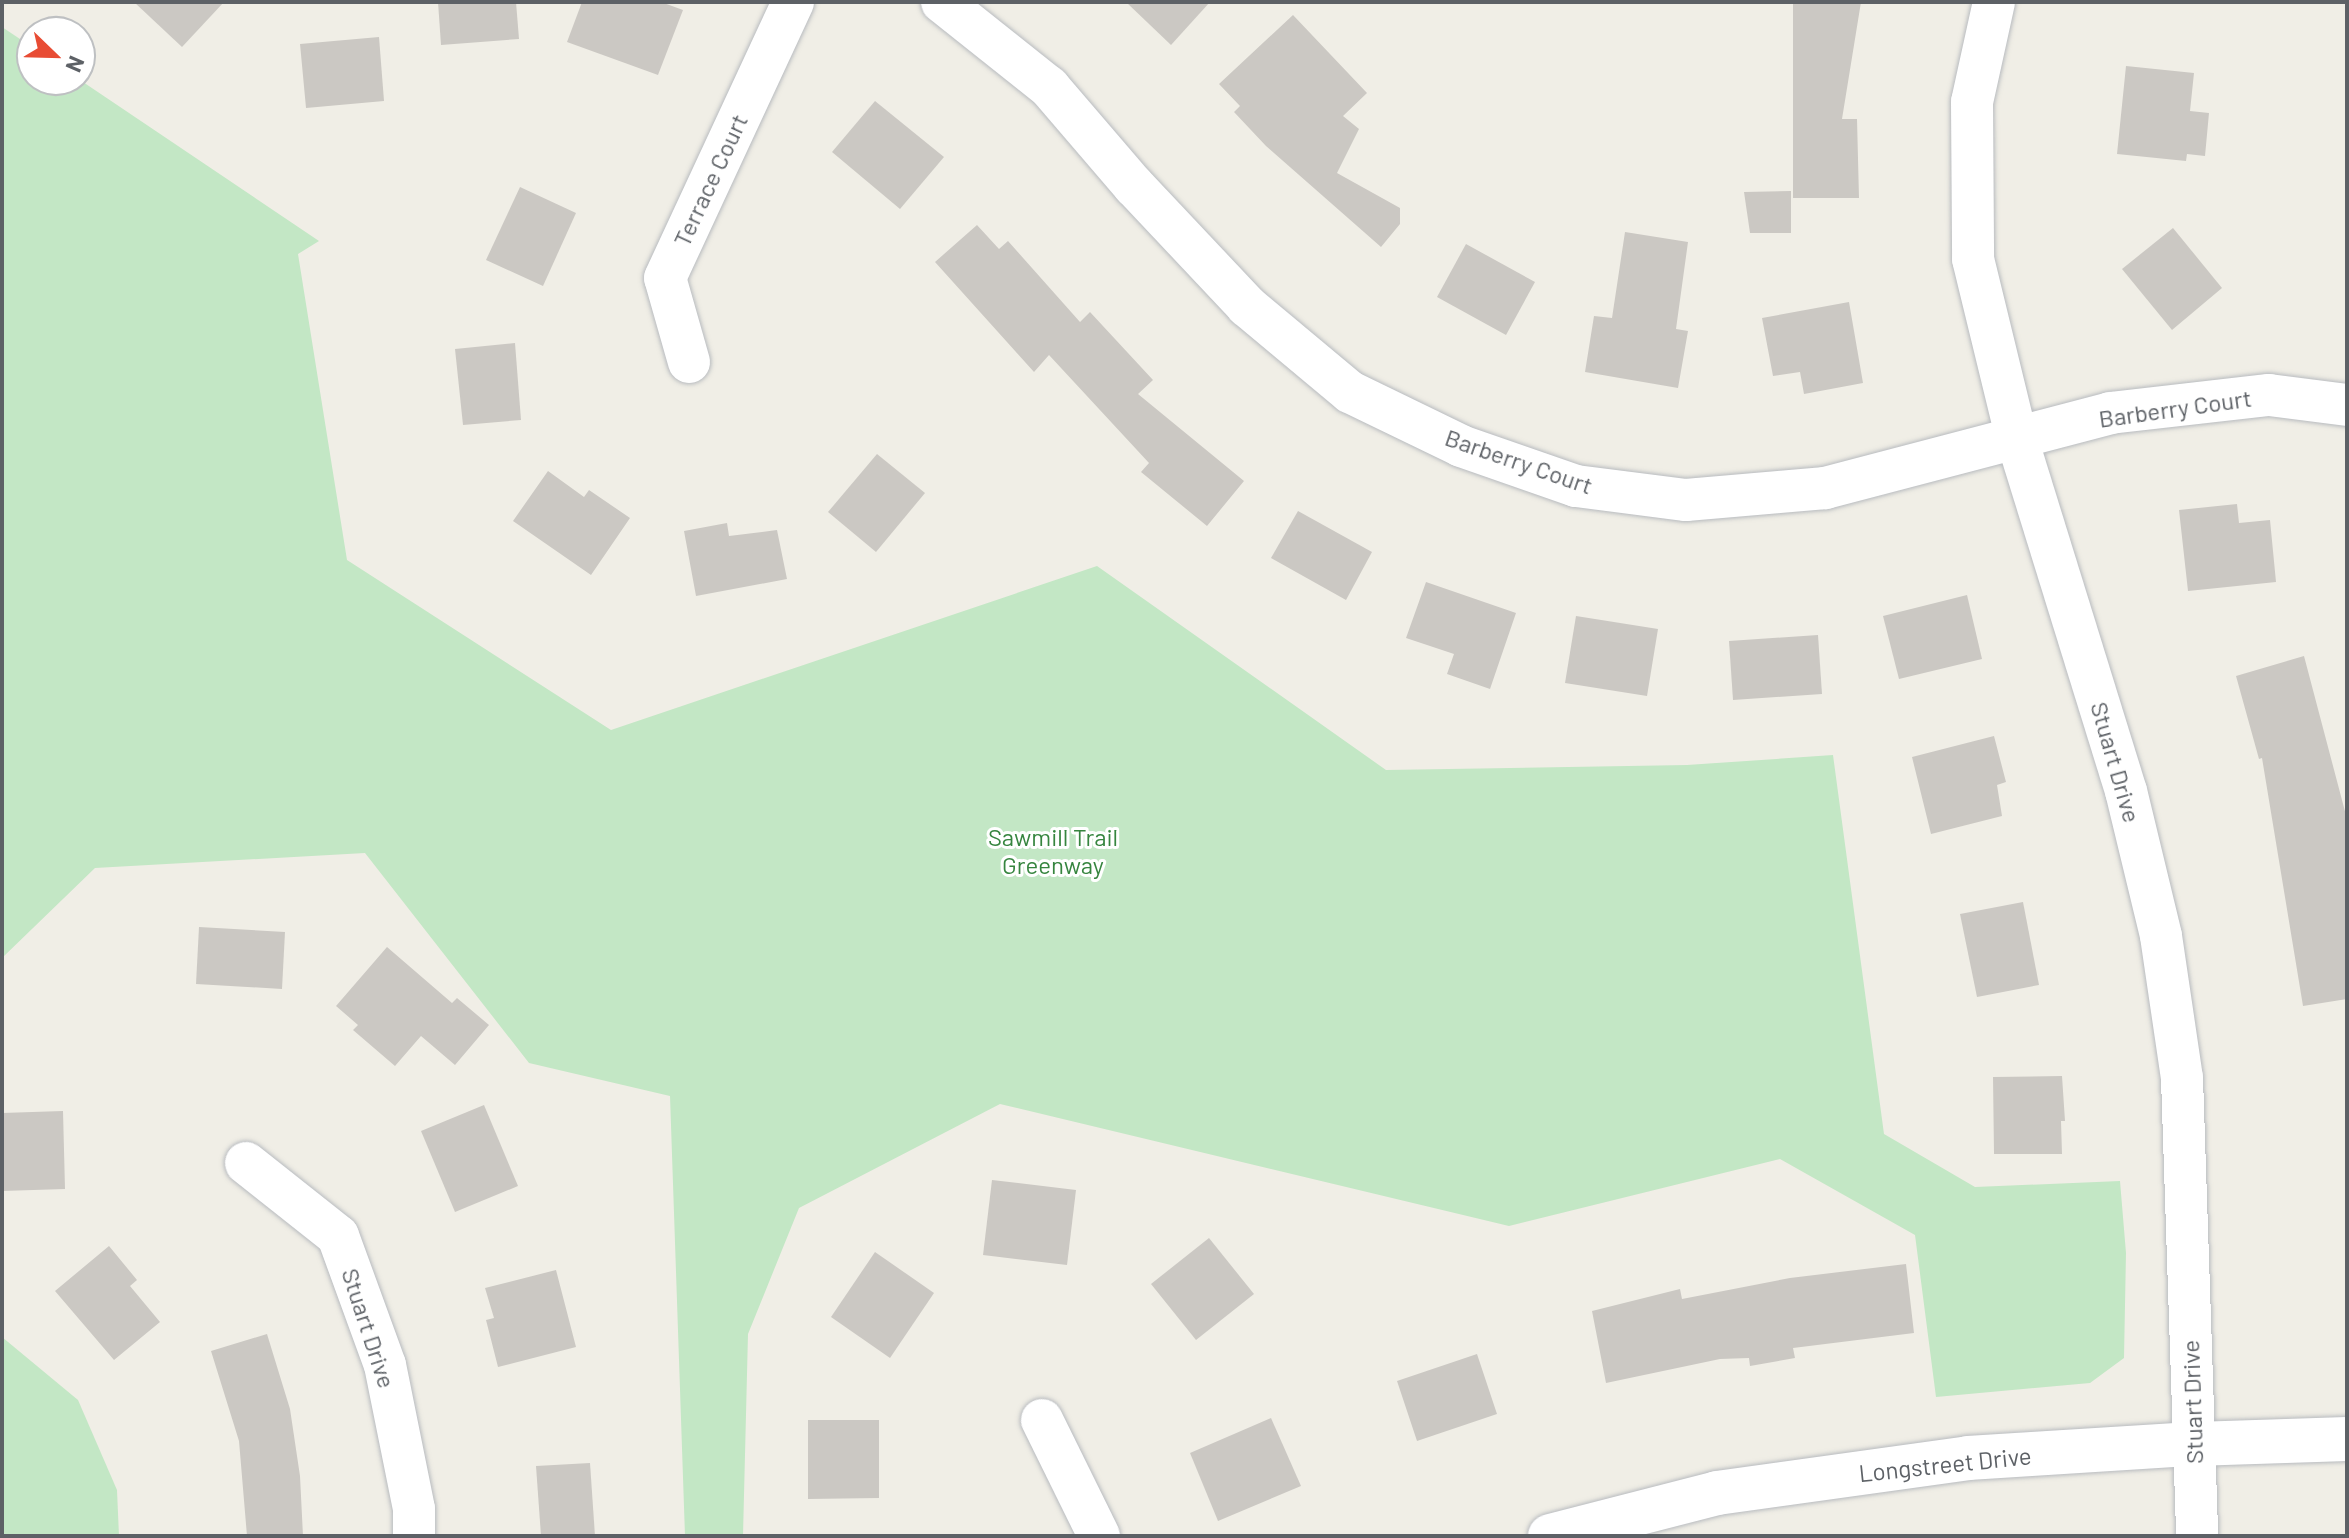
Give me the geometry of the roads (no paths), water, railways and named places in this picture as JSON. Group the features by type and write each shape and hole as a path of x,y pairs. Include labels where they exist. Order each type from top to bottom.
{"street":[{"name":"Terrace Court","path":"689,362 665,278 793,2"},
{"name":"Barberry Court","path":"942,2 1049,87 1134,186 1247,306 1350,392 1461,446 1576,486 1686,500 1825,488 2110,413 2269,395 2347,405"},
{"name":"Stuart Drive","path":"1994,2 1972,102 1973,259 2017,439 2126,791 2161,936 2182,1078 2197,1536"},
{"name":"Stuart Drive","path":"246,1163 338,1236 385,1365 414,1509 414,1536"},
{"path":"1042,1420 1099,1536"},
{"name":"Longstreet Drive","path":"1550,1536 1717,1493 1968,1458 2193,1444 2347,1439"}],"park label":[{"name":"Sawmill Trail Greenway","path":"1053,851"}]}
